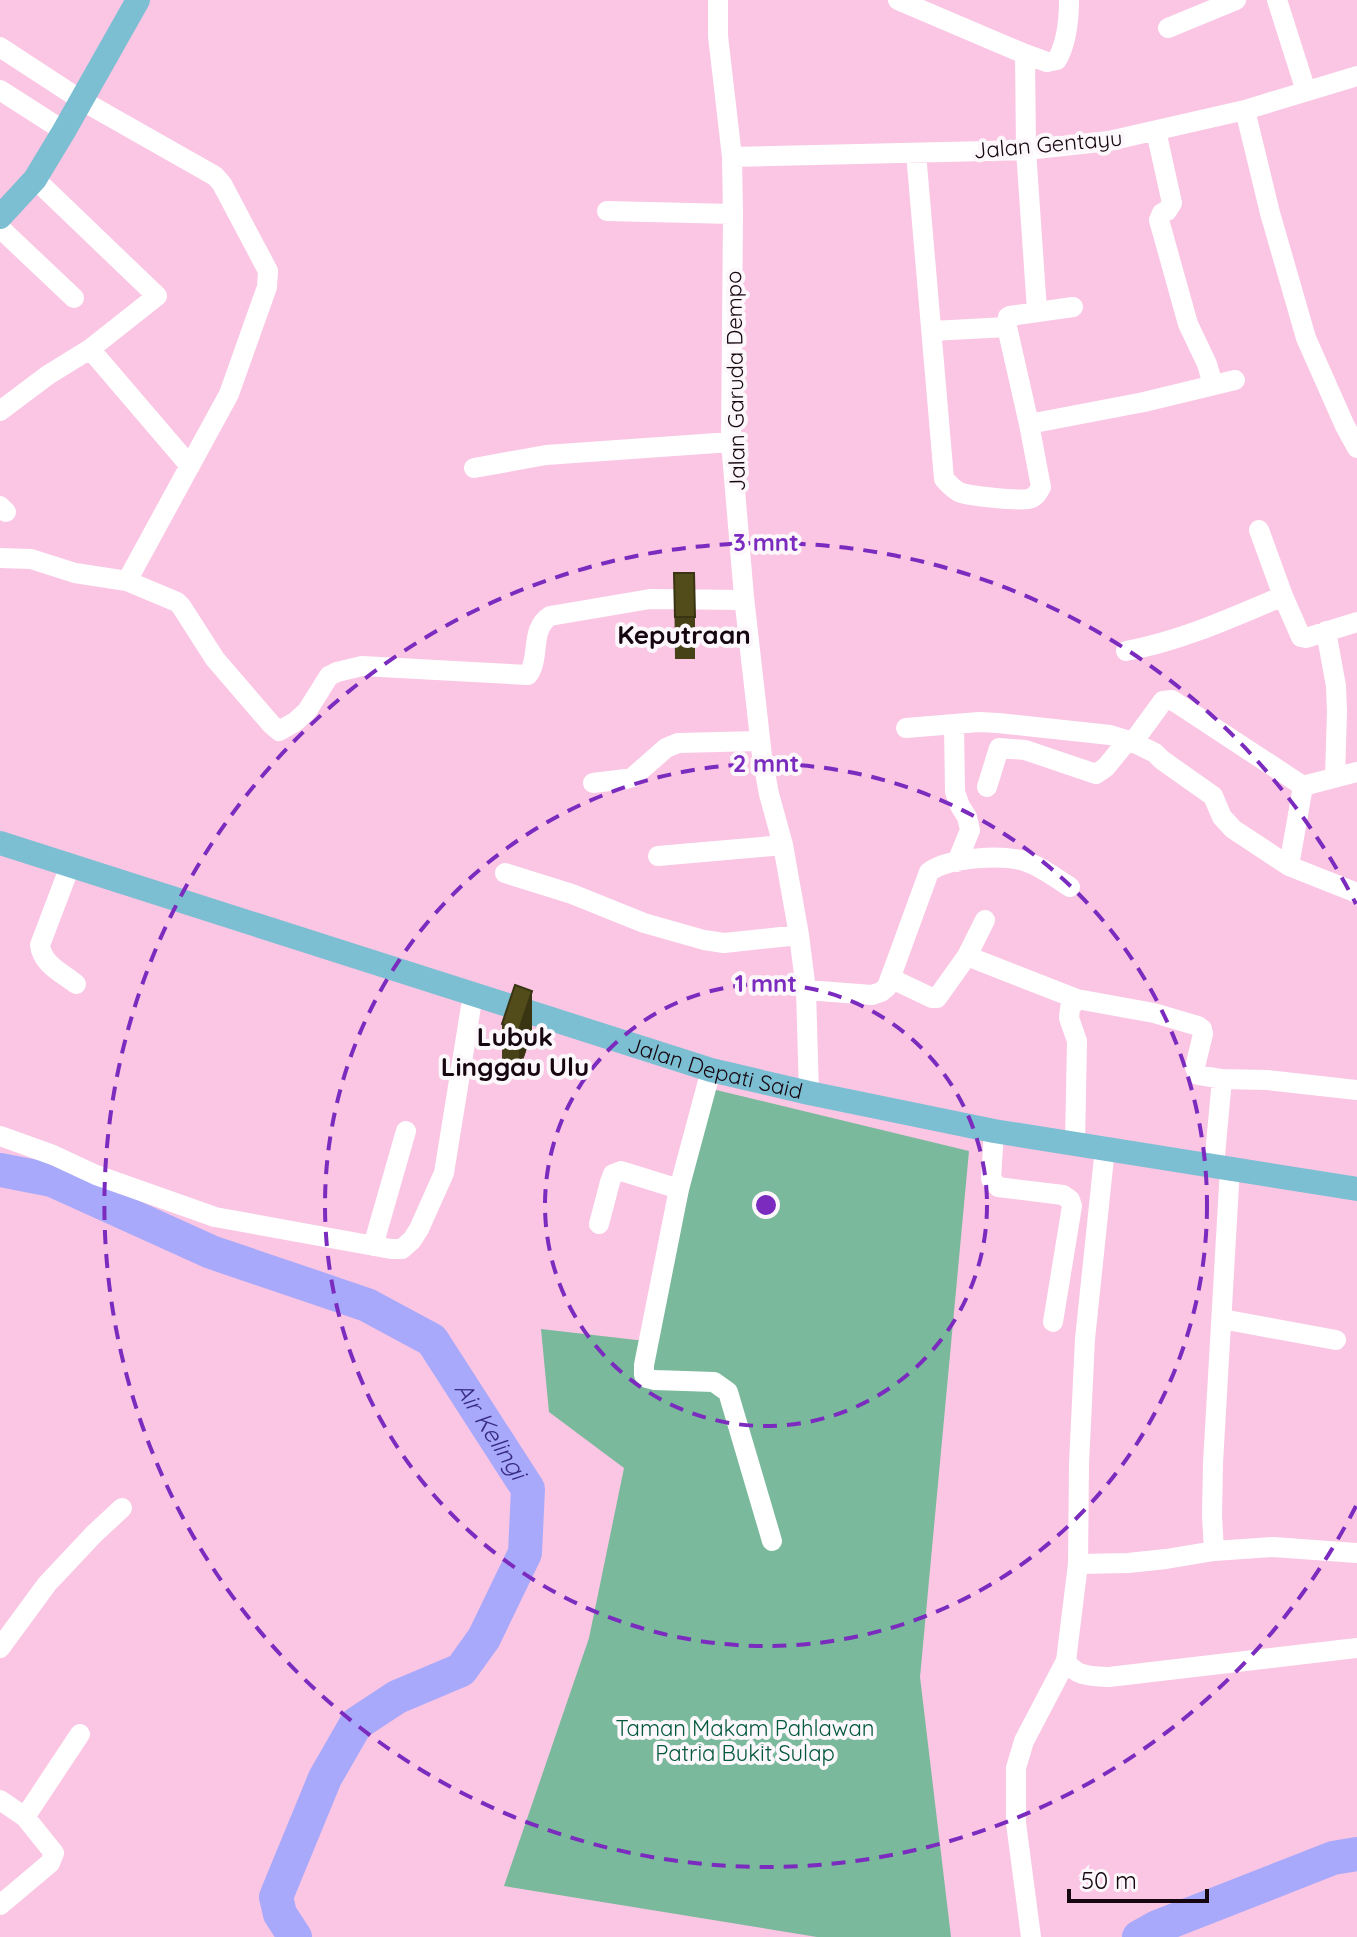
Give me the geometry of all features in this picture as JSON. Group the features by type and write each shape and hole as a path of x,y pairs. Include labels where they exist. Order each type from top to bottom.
{"main road":[{"path":"0,217 35,179 138,0"},
{"name":"Jalan Depati Said","path":"0,843 711,1070 994,1131 1357,1189"}],"street":[{"name":"Jalan Garuda Dempo","path":"718,0 718,36 732,157 731,442 744,600 759,741 783,845 799,935 806,990 809,1093"},
{"path":"898,0 1047,62 1057,60 1061,52 1069,20 1069,0"},
{"path":"1168,28 1236,0"},
{"path":"1277,0 1306,91"},
{"path":"0,47 81,100 215,176 268,271 267,287 238,371 217,417 127,581"},
{"path":"1025,54 1026,150 1037,311"},
{"name":"Jalan Gentayu","path":"732,157 1026,150 1109,141 1245,110 1357,76"},
{"path":"0,90 64,131"},
{"path":"1245,110 1270,213 1306,338 1357,448"},
{"path":"1156,131 1172,203 1159,220 1188,324 1207,364 1213,385"},
{"path":"916,153 944,479 959,492 972,496 1030,499 1038,493 1041,487 1007,320 1010,316 1073,307"},
{"path":"0,411 48,375 90,349 157,296 35,179"},
{"path":"607,211 733,214"},
{"path":"0,228 74,298"},
{"path":"932,331 1007,327"},
{"path":"90,349 190,466"},
{"path":"1029,424 1144,402 1235,380"},
{"path":"474,468 546,455 731,442"},
{"path":"1259,530 1301,637 1357,622"},
{"path":"0,558 31,559 75,573 127,581 181,606 215,659 279,731 307,711 329,676 348,668 362,666 528,675 532,669 538,628 550,616 650,599 744,600"},
{"path":"1126,651 1159,645 1283,596"},
{"path":"1326,631 1336,699 1335,777"},
{"path":"999,748 1025,750 1096,774 1102,772 1163,701 1172,700 1303,786 1357,772"},
{"path":"987,787 999,748 998,723"},
{"path":"906,728 998,723 1110,735 1130,741 1155,753 1213,796 1225,823 1289,866 1357,893"},
{"path":"954,724 955,792 970,830 957,862"},
{"path":"593,783 633,777 666,748 678,743 759,741"},
{"path":"1289,866 1303,786"},
{"path":"658,856 783,845"},
{"path":"806,990 872,995 887,987 929,872 937,866 1001,858 1028,862 1070,887"},
{"path":"70,866 40,945 41,956 76,984"},
{"path":"505,873 572,894 644,923 704,940 724,943 799,935"},
{"path":"890,978 937,998 967,956 985,920"},
{"path":"967,956 1077,999 1154,1013 1198,1026 1203,1034 1195,1067 1198,1075 1357,1090"},
{"path":"0,1136 96,1175 215,1217 402,1249 419,1229 444,1173 473,994"},
{"path":"1075,1144 1077,1041 1069,1018 1070,1008 1077,999"},
{"path":"711,1070 679,1189 644,1375 655,1380 714,1382 728,1392 772,1541"},
{"path":"1214,1551 1213,1463 1222,1319 1222,1079"},
{"path":"373,1246 406,1131"},
{"path":"994,1131 991,1179 994,1184 1063,1195 1072,1206 1053,1322"},
{"path":"1031,1937 1016,1823 1016,1768 1024,1741 1066,1661 1078,1564 1085,1339 1105,1148"},
{"path":"599,1224 613,1174 621,1171 679,1189"},
{"path":"1222,1319 1336,1340"},
{"path":"0,1648 47,1584 122,1508"},
{"path":"1078,1564 1128,1563 1214,1551 1273,1547 1357,1553"},
{"path":"1066,1661 1071,1669 1083,1676 1109,1677 1357,1648"},
{"path":"25,1817 80,1734"},
{"path":"0,1800 25,1817 54,1853 50,1863 0,1905"}],"green space":[{"name":"Taman Makam Pahlawan Patria Bukit Sulap","path":"712,1089 969,1151 920,1677 951,1937 817,1937 504,1886 589,1638 624,1468 549,1412 541,1329 654,1342"}],"building":[{"path":"674,573 694,573 695,617 675,617"},
{"path":"515,985 532,991 519,1030 502,1024"}],"waterway":[{"name":"Air Kelingi","path":"0,1170 52,1180 211,1252 367,1305 432,1340 528,1489 525,1553 484,1638 461,1670 397,1697 356,1724 325,1778 276,1897 280,1914 295,1937"},
{"name":"Air Kelingi","path":"1139,1937 1157,1927 1333,1858 1357,1854"}],"district":[{"name":"Keputraan","path":"684,635"},
{"name":"Lubuk Linggau Ulu","path":"515,1052"}]}
